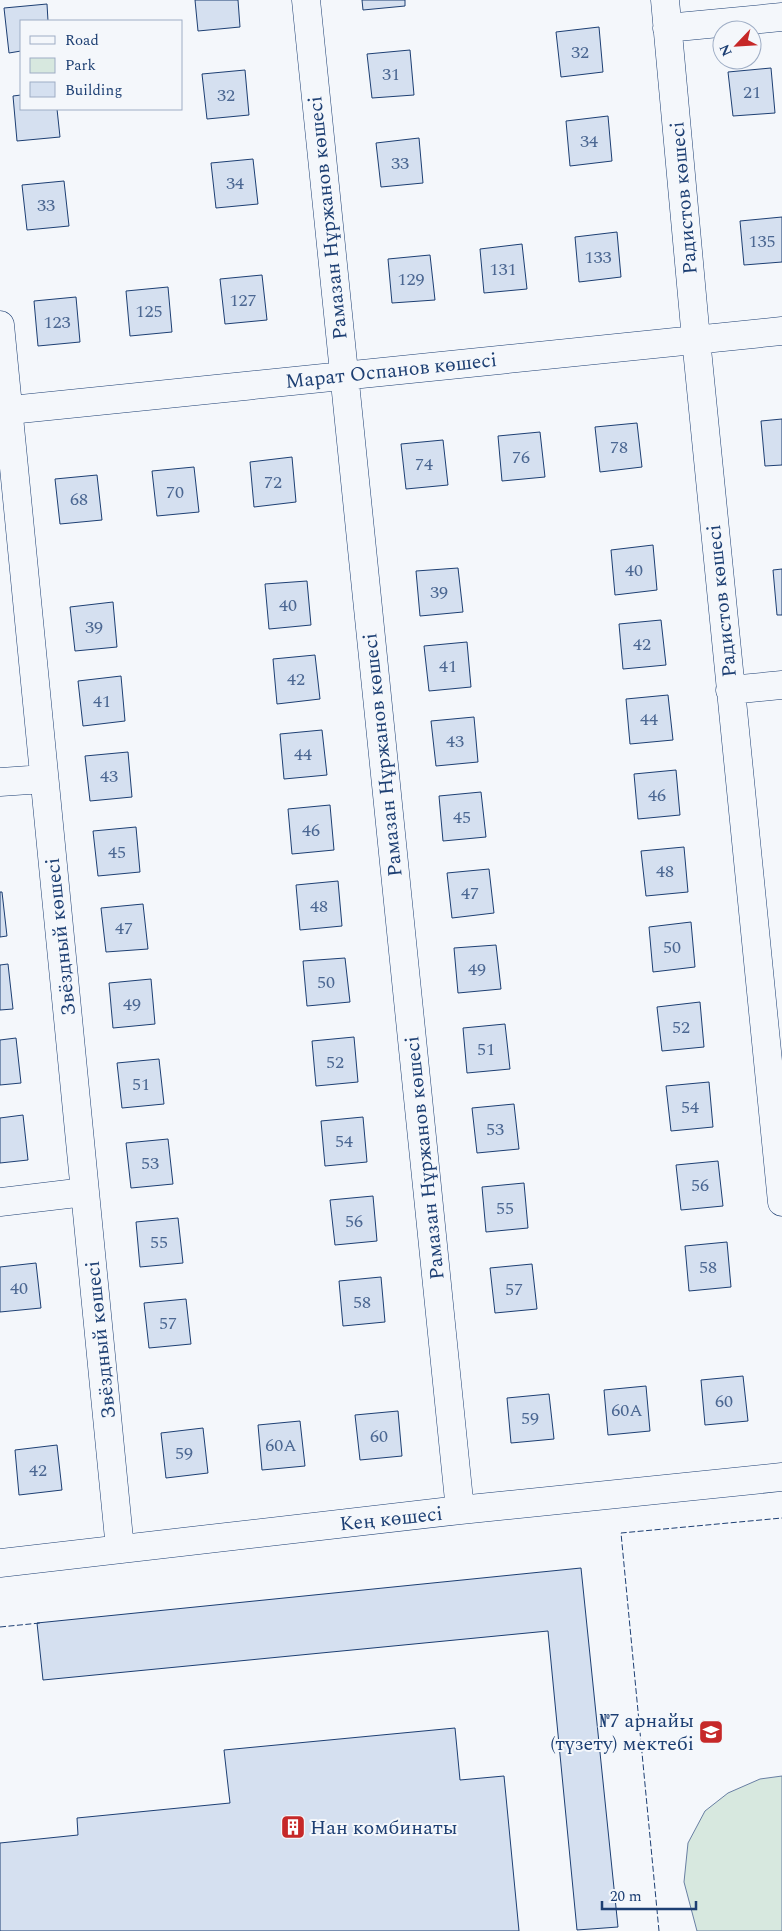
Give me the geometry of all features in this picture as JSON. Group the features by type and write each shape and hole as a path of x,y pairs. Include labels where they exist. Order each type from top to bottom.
{"street":[{"name":"Рамазан Нұржанов көшесі","path":"306,0 460,1510"},
{"name":"Радистов көшесі","path":"665,0 730,690 777,1117 782,1202"},
{"path":"667,28 782,16"},
{"name":"Звёздный көшесі","path":"0,325 4,411 44,778 120,1549"},
{"name":"Марат Оспанов көшесі","path":"4,411 782,330"},
{"path":"730,690 782,685"},
{"path":"0,782 44,778"},
{"path":"0,1202 85,1192"},
{"name":"Кең көшесі","path":"0,1563 460,1510 782,1477"}],"green space":[{"path":"782,1776 782,1931 697,1931 684,1882 688,1843 705,1811 728,1793 760,1779"}],"building":[{"path":"195,0 238,0 240,27 198,31"},
{"path":"362,0 405,0 405,6 363,10"},
{"path":"47,4 48,20 20,20 20,51 9,53 4,8"},
{"path":"599,27 603,72 561,77 556,32"},
{"path":"410,50 414,95 372,98 367,54"},
{"path":"771,68 775,113 733,116 728,72"},
{"path":"245,70 249,115 207,119 202,74"},
{"path":"20,95 20,110 57,110 60,137 17,141 13,96"},
{"path":"608,116 612,161 570,166 566,121"},
{"path":"419,138 423,183 381,187 376,143"},
{"path":"253,159 258,204 216,208 211,163"},
{"path":"64,181 69,226 27,230 22,185"},
{"path":"782,217 782,262 744,265 740,221"},
{"path":"617,232 621,277 579,282 575,237"},
{"path":"522,244 527,289 484,293 480,249"},
{"path":"430,255 435,300 392,303 388,259"},
{"path":"262,275 267,320 225,324 220,279"},
{"path":"168,287 172,332 130,336 126,291"},
{"path":"76,297 80,342 38,346 34,301"},
{"path":"782,419 782,465 765,466 761,421"},
{"path":"637,423 642,467 600,472 595,427"},
{"path":"540,432 545,477 502,481 498,436"},
{"path":"443,440 448,485 406,489 401,444"},
{"path":"292,457 296,502 254,507 250,462"},
{"path":"194,467 199,512 157,516 152,471"},
{"path":"97,475 102,520 60,524 55,479"},
{"path":"653,545 657,590 615,595 611,550"},
{"path":"458,568 463,612 420,616 416,571"},
{"path":"782,569 782,615 777,615 773,570"},
{"path":"307,581 311,625 269,629 265,584"},
{"path":"113,602 117,647 75,651 70,607"},
{"path":"661,620 666,665 623,669 619,624"},
{"path":"467,642 471,687 429,691 424,646"},
{"path":"315,655 320,699 277,704 273,659"},
{"path":"121,676 125,721 83,726 78,681"},
{"path":"668,695 673,740 630,744 626,699"},
{"path":"474,717 478,762 436,766 431,721"},
{"path":"322,730 327,775 284,779 280,734"},
{"path":"128,752 132,797 90,801 85,756"},
{"path":"676,770 680,815 638,819 634,774"},
{"path":"481,792 486,837 443,841 439,796"},
{"path":"330,805 334,850 292,854 288,809"},
{"path":"136,827 140,872 98,876 93,831"},
{"path":"684,847 688,892 646,896 641,851"},
{"path":"489,869 494,913 452,918 447,873"},
{"path":"338,881 342,926 300,930 296,885"},
{"path":"0,892 2,892 7,936 0,937"},
{"path":"143,904 148,949 106,952 101,908"},
{"path":"691,922 695,967 653,972 649,927"},
{"path":"496,945 501,989 458,993 454,948"},
{"path":"345,958 350,1002 307,1006 303,961"},
{"path":"8,964 13,1009 0,1010 0,965"},
{"path":"151,979 155,1024 113,1028 109,983"},
{"path":"700,1002 704,1047 662,1051 657,1007"},
{"path":"505,1024 510,1069 467,1073 463,1028"},
{"path":"354,1037 358,1082 316,1086 312,1041"},
{"path":"16,1038 21,1083 0,1085 0,1040"},
{"path":"159,1059 164,1104 122,1108 117,1063"},
{"path":"709,1082 713,1127 671,1131 666,1086"},
{"path":"514,1104 519,1149 477,1153 472,1108"},
{"path":"23,1115 28,1160 0,1163 0,1118"},
{"path":"363,1117 367,1162 325,1166 321,1121"},
{"path":"168,1139 173,1184 131,1188 126,1143"},
{"path":"718,1161 723,1206 681,1210 676,1165"},
{"path":"524,1183 528,1228 486,1232 482,1187"},
{"path":"373,1196 377,1241 335,1245 330,1200"},
{"path":"178,1218 183,1263 140,1267 136,1222"},
{"path":"727,1242 731,1287 689,1291 685,1246"},
{"path":"36,1263 41,1308 0,1312 0,1267"},
{"path":"532,1264 537,1309 495,1313 490,1268"},
{"path":"381,1277 385,1322 343,1326 339,1281"},
{"path":"186,1299 191,1344 149,1348 144,1303"},
{"path":"743,1376 748,1421 705,1425 701,1380"},
{"path":"646,1386 650,1431 608,1435 604,1390"},
{"path":"549,1394 554,1439 511,1443 507,1398"},
{"path":"398,1411 402,1456 360,1460 355,1415"},
{"path":"300,1421 305,1466 262,1470 258,1425"},
{"path":"203,1428 208,1473 166,1478 161,1433"},
{"path":"57,1445 62,1490 19,1495 15,1450"},
{"path":"581,1568 618,1927 577,1930 548,1631 43,1680 37,1623"},
{"name":"Нан комбинаты","path":"455,1728 460,1780 504,1776 519,1931 0,1931 0,1843 78,1835 77,1818 230,1803 224,1750"}],"fence":[{"path":"659,1931 621,1533 782,1518"},
{"path":"0,1627 40,1623"}],"place":[{"name":"№7 арнайы (түзету) мектебі","path":"711,1732"},
{"name":"Нан комбинаты","path":"293,1827"}]}
